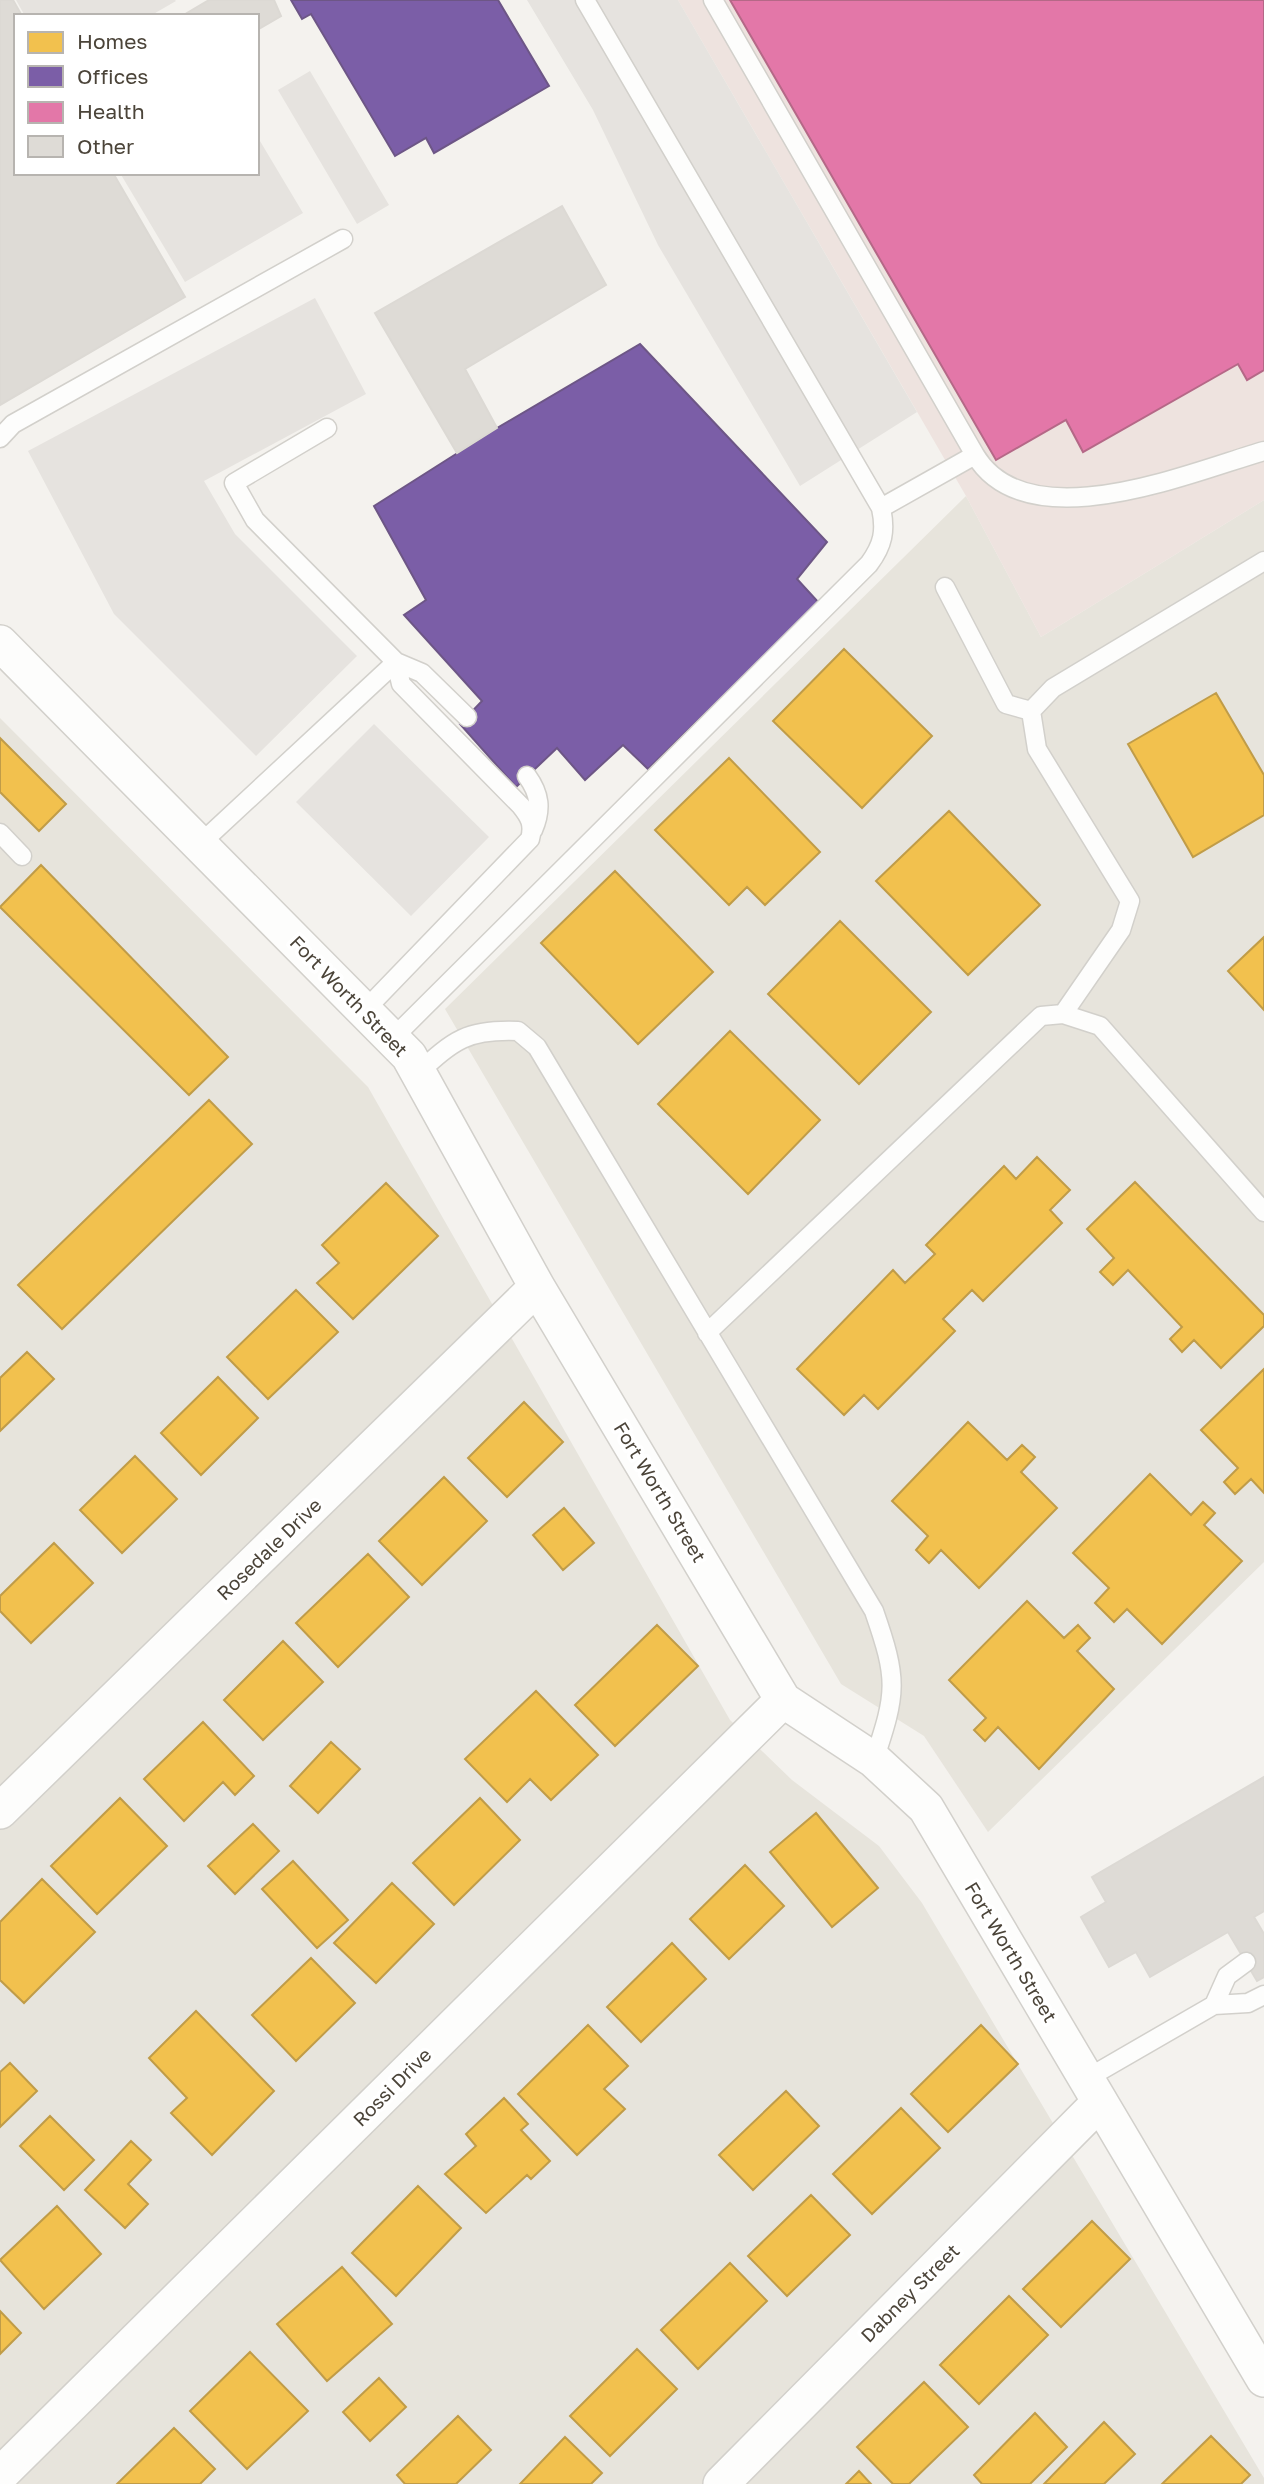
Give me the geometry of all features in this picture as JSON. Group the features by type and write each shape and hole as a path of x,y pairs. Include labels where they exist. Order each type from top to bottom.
{"street":[{"name":"Fort Worth Street","path":"0,643 409,1056 537,1287 783,1700 874,1760 926,1808 1264,2379"},
{"name":"Rosedale Drive","path":"0,1811 537,1287"},
{"name":"Rossi Drive","path":"0,2475 783,1700"},
{"name":"Dabney Street","path":"721,2484 1093,2090"}],"lane":[{"path":"392,1039 869,564 880,549 885,528 881,508 585,0"},
{"path":"713,0 981,464 1002,481 1035,495 1077,500 1112,495 1264,451"},
{"path":"0,438 24,418 343,240"},
{"path":"327,428 233,483 255,520 396,662 422,673 467,716"},
{"path":"881,508 975,455"},
{"path":"1031,711 1053,688 1264,561"},
{"path":"945,587 1006,704 1031,711"},
{"path":"396,662 401,684 521,806 530,817 533,830"},
{"path":"200,845 396,662"},
{"path":"1031,711 1037,750 1130,901 1121,930 1063,1014"},
{"path":"364,1011 530,839 540,806 536,789 527,776"},
{"path":"0,833 23,856"},
{"path":"707,1333 1041,1016 1063,1014 1100,1026 1264,1212"},
{"path":"418,1073 452,1042 477,1033 518,1031 537,1047 874,1611 891,1661 894,1688 874,1760"},
{"path":"1093,2090 1214,2005 1227,1976 1246,1962"},
{"path":"1214,2005 1248,2003 1264,1994"}],"shaded area":[{"path":"16,0 176,1 153,14 24,14"},
{"path":"527,0 678,0 917,412 800,486 658,245 593,110"},
{"path":"678,0 1264,0 1264,500 1041,637 966,496"},
{"path":"310,71 389,205 357,224 278,90"},
{"path":"259,139 303,213 185,282 121,175 259,175"},
{"path":"315,298 366,394 204,481 235,534 357,656 256,756 114,614 28,451"},
{"path":"966,496 1041,637 1264,500 1264,1562 988,1832 924,1736 841,1684 445,1009"},
{"path":"0,718 368,1087 730,1720 792,1780 879,1846 922,1903 1264,2478 1264,2484 0,2484"},
{"path":"374,724 489,837 411,916 296,802"}],"building: Homes":[{"path":"844,649 932,736 862,808 773,721"},
{"path":"1216,693 1264,775 1264,815 1193,857 1128,744"},
{"path":"0,738 66,804 39,831 0,792"},
{"path":"729,758 820,852 765,905 747,887 729,905 655,830"},
{"path":"949,811 1040,905 968,975 876,881"},
{"path":"41,865 228,1057 189,1095 0,907"},
{"path":"615,871 713,972 638,1044 541,943"},
{"path":"840,921 931,1012 859,1084 768,994"},
{"path":"1264,937 1264,1010 1228,971"},
{"path":"730,1031 820,1120 748,1194 658,1104"},
{"path":"209,1100 252,1144 62,1329 18,1285"},
{"path":"1037,1157 1070,1190 1050,1210 1062,1223 983,1301 972,1290 943,1319 955,1331 878,1409 864,1395 844,1415 797,1369 893,1270 905,1283 935,1254 926,1245 1004,1166 1016,1179"},
{"path":"1135,1182 1264,1315 1264,1326 1221,1368 1194,1340 1182,1352 1170,1339 1182,1327 1128,1270 1113,1285 1100,1272 1114,1258 1087,1229"},
{"path":"386,1183 438,1236 353,1319 317,1283 339,1263 322,1245"},
{"path":"296,1290 338,1332 268,1399 227,1357"},
{"path":"27,1352 54,1379 0,1431 0,1378"},
{"path":"1264,1369 1264,1493 1251,1479 1235,1494 1224,1482 1238,1468 1201,1430"},
{"path":"218,1377 258,1418 201,1475 161,1433"},
{"path":"524,1402 563,1442 507,1497 468,1458"},
{"path":"968,1422 1007,1460 1022,1445 1035,1457 1021,1472 1057,1508 979,1588 941,1550 929,1563 916,1550 928,1536 892,1501"},
{"path":"135,1456 177,1499 122,1553 80,1510"},
{"path":"1150,1474 1191,1515 1203,1502 1215,1513 1204,1525 1242,1561 1162,1644 1127,1609 1114,1622 1095,1603 1109,1588 1073,1553"},
{"path":"444,1477 487,1521 422,1585 379,1541"},
{"path":"564,1508 594,1543 563,1570 533,1535"},
{"path":"54,1543 93,1583 31,1643 0,1611 0,1596"},
{"path":"368,1554 409,1597 338,1667 296,1623"},
{"path":"1027,1601 1064,1638 1078,1625 1090,1638 1077,1651 1114,1689 1039,1769 998,1727 985,1741 974,1730 986,1718 949,1680"},
{"path":"657,1625 698,1666 615,1746 575,1705"},
{"path":"283,1641 323,1682 263,1740 224,1700"},
{"path":"536,1691 598,1755 551,1800 530,1779 507,1802 465,1759"},
{"path":"203,1722 254,1776 235,1795 223,1782 184,1821 144,1779"},
{"path":"331,1742 360,1769 318,1813 290,1786"},
{"path":"120,1798 167,1846 97,1914 51,1866"},
{"path":"480,1798 520,1840 454,1905 413,1863"},
{"path":"816,1813 878,1888 832,1927 770,1852"},
{"path":"253,1824 279,1851 235,1894 208,1866"},
{"path":"293,1861 348,1920 317,1948 262,1889"},
{"path":"745,1865 784,1906 729,1959 690,1919"},
{"path":"42,1879 95,1932 24,2003 0,1980 0,1922"},
{"path":"392,1883 434,1924 376,1983 334,1943"},
{"path":"672,1943 706,1979 641,2042 607,2007"},
{"path":"311,1958 355,2003 296,2061 252,2015"},
{"path":"196,2011 274,2091 212,2155 171,2113 187,2098 149,2058"},
{"path":"588,2025 628,2066 604,2089 625,2109 577,2155 518,2094"},
{"path":"981,2025 1018,2064 948,2132 911,2094"},
{"path":"10,2063 37,2091 0,2127 0,2072"},
{"path":"786,2091 819,2126 753,2190 719,2155"},
{"path":"504,2098 528,2124 521,2130 550,2161 531,2179 527,2175 486,2213 445,2174 476,2146 466,2134"},
{"path":"901,2108 940,2148 872,2214 833,2174"},
{"path":"50,2116 94,2160 64,2190 20,2146"},
{"path":"131,2141 151,2160 128,2184 148,2204 125,2228 85,2190"},
{"path":"418,2186 461,2228 396,2296 352,2253"},
{"path":"811,2195 850,2235 787,2296 748,2256"},
{"path":"57,2206 101,2254 44,2309 0,2260"},
{"path":"1092,2221 1130,2259 1061,2327 1023,2289"},
{"path":"730,2263 767,2301 698,2369 661,2330"},
{"path":"342,2267 392,2324 327,2381 277,2324"},
{"path":"1009,2296 1048,2335 979,2404 940,2365"},
{"path":"0,2311 21,2333 0,2354"},
{"path":"637,2349 677,2389 610,2456 570,2416"},
{"path":"250,2352 308,2411 247,2469 190,2411"},
{"path":"379,2378 406,2407 370,2441 343,2412"},
{"path":"924,2382 968,2427 909,2484 893,2484 857,2447"},
{"path":"1035,2413 1067,2447 1030,2484 982,2484 974,2475"},
{"path":"458,2416 491,2450 456,2484 405,2484 397,2475"},
{"path":"1104,2422 1135,2454 1104,2484 1044,2484"},
{"path":"174,2428 215,2469 200,2484 117,2484"},
{"path":"1211,2436 1250,2475 1241,2484 1162,2484"},
{"path":"565,2437 602,2473 591,2484 520,2484"},
{"path":"859,2471 871,2484 846,2484"}],"building: Offices":[{"path":"291,0 498,0 549,86 434,153 426,138 395,156 311,14 302,19"},
{"path":"640,344 827,542 797,579 819,603 648,769 623,745 585,780 557,748 516,787 460,724 482,701 404,615 426,600 374,506 497,428"}],"building: Health":[{"path":"730,0 1264,0 1264,370 1247,380 1238,364 1083,452 1066,420 996,460"}],"building: Other":[{"path":"0,0 13,0 21,14 14,14 14,175 114,175 185,297 0,405"},
{"path":"209,0 274,0 281,16 259,29 259,14 185,14"},
{"path":"562,206 606,285 465,369 497,428 457,453 375,313"},
{"path":"1264,1777 1264,1911 1254,1917 1264,1934 1264,1977 1257,1981 1228,1932 1150,1977 1136,1952 1109,1967 1081,1917 1106,1902 1092,1877"}]}
